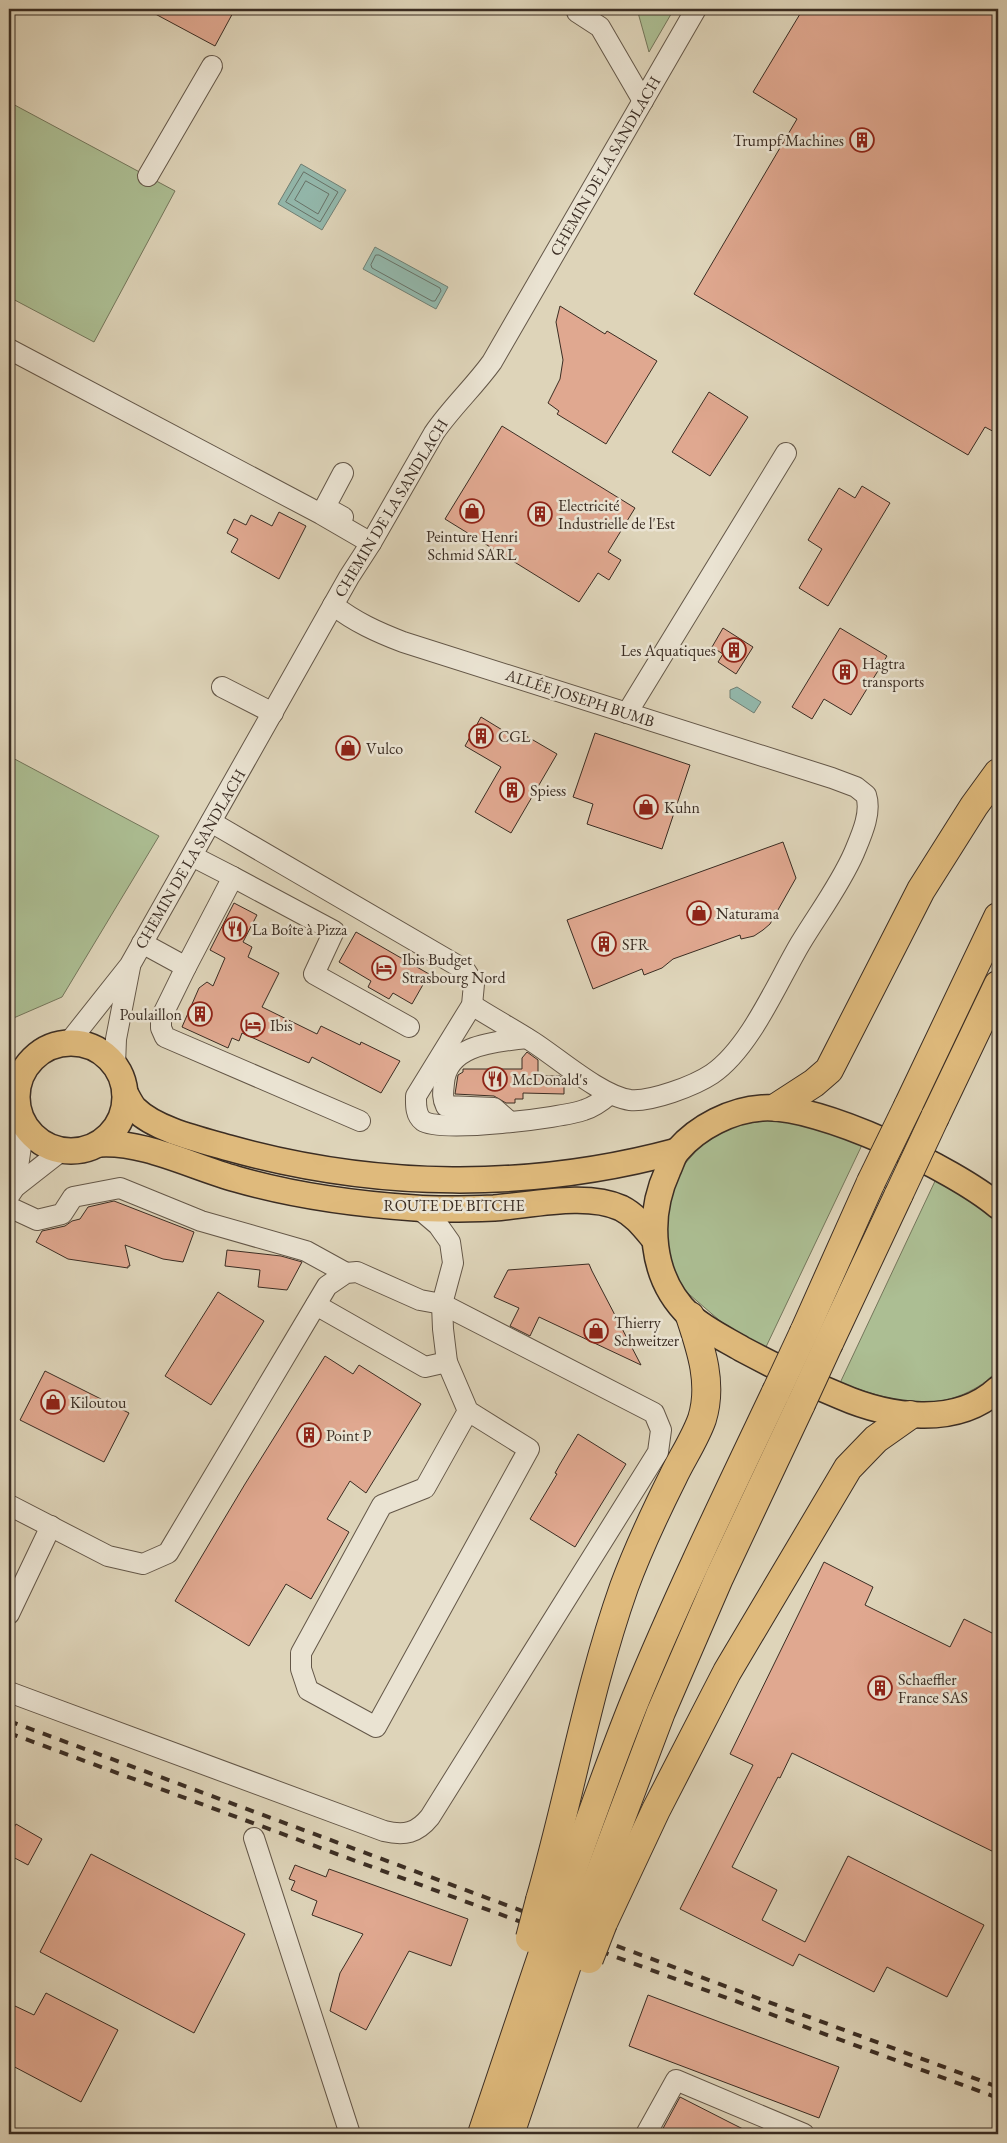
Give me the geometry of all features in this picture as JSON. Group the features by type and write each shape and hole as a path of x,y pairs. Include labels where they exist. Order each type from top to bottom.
{"highway":[{"path":"777,1108 814,1083 829,1070 924,885 974,806 998,773"},
{"path":"571,1912 598,1796 636,1699 694,1564 804,1332 871,1182 998,917"},
{"path":"571,1912 719,1578 998,984"},
{"path":"510,2134 560,1985 580,1956 556,1846 581,1735 608,1635 625,1585 648,1529 702,1419 706,1378 704,1356 690,1316"},
{"path":"482,2134 538,1950 656,1810 727,1672 848,1468 876,1439 910,1415"}],"main road":[{"path":"69,1042 87,1045 102,1052 115,1065 124,1083 125,1105 119,1122 108,1137 99,1144 80,1150 61,1151 46,1146 34,1138 16,1109 17,1086 23,1069 35,1056 51,1046 69,1042"},
{"path":"9,1057 35,1056"},
{"name":"ROUTE DE BITCHE","path":"125,1093 135,1109 144,1116 182,1133 255,1156 322,1170 361,1175 445,1181 514,1179 616,1165 677,1151"},
{"path":"998,1206 986,1196 951,1175 901,1149 823,1118 777,1108 759,1108 720,1119 704,1128 677,1151 662,1184 654,1239 660,1268 669,1289 690,1316 722,1338 794,1376 861,1405 910,1415 939,1414 969,1407 998,1391"},
{"name":"ROUTE DE BITCHE","path":"99,1144 116,1143 131,1145 206,1171 280,1191 365,1204 418,1208 493,1208 585,1200 602,1202 622,1209 639,1220 654,1239"}],"street":[{"name":"CHEMIN DE LA SANDLACH","path":"69,1042 130,965 333,605 434,433 444,418 477,383 492,362 696,9"},
{"path":"577,12 600,27 643,101"},
{"path":"148,176 212,66"},
{"path":"9,349 315,511 374,538"},
{"path":"627,713 786,453"},
{"path":"343,473 325,507 374,538"},
{"name":"ALLÉE JOSEPH BUMB","path":"333,605 349,617 374,631 403,642 832,778 856,787 866,795 868,808 853,855 758,1020 732,1055 712,1074 664,1095 631,1100 610,1094"},
{"path":"222,687 273,713"},
{"path":"211,822 465,970 474,984 472,1005 416,1096 417,1111 423,1121 441,1126 510,1122 582,1111 593,1107 610,1094 526,1038 472,1005"},
{"path":"192,856 334,931 314,974 409,1026"},
{"path":"233,877 161,1018 160,1028 165,1037 360,1121"},
{"path":"142,943 186,967"},
{"name":"CHEMIN DE LA SANDLACH","path":"115,1065 116,1039 130,965"},
{"path":"510,1122 494,1108 446,1106 443,1099 444,1077 448,1066 461,1053 486,1043 526,1038"},
{"path":"12,1191 16,1109"},
{"path":"12,1191 61,1151"},
{"path":"9,1208 37,1220 62,1214 73,1197 120,1188 201,1220 306,1251 346,1273"},
{"path":"418,1208 438,1225 450,1242 453,1263 442,1304 443,1329 450,1369 468,1411 529,1449 376,1727 308,1690 301,1669 301,1653 382,1505 424,1488 468,1411"},
{"path":"9,1505 108,1556 143,1564 168,1553 327,1286 346,1273 357,1272 420,1300 442,1304 654,1413 661,1430 658,1452 436,1808 422,1827 415,1832 405,1834 384,1832 9,1692"},
{"path":"316,1305 424,1367 450,1369"},
{"path":"9,1614 51,1526"},
{"path":"254,1838 350,2134"},
{"path":"646,2134 676,2080 804,2134"}],"green space":[{"path":"637,9 674,9 649,52"},
{"path":"9,102 175,191 94,342 9,297"},
{"path":"9,756 159,836 62,997 9,1020"},
{"path":"776,1119 806,1124 862,1145 765,1349 726,1326 683,1289 668,1256 663,1223 668,1191 683,1166 704,1142 736,1125"},
{"path":"936,1179 985,1208 998,1224 998,1369 987,1381 969,1392 932,1402 917,1402 886,1397 840,1383"}],"water":[{"path":"301,164 346,190 322,230 278,204"},
{"path":"375,247 448,287 436,309 363,269"},
{"path":"737,687 761,702 754,713 730,698 730,690"}],"building":[{"path":"146,9 235,9 215,46"},
{"path":"803,9 998,9 998,434 985,427 968,455 694,294 797,119 753,92"},
{"path":"560,306 605,334 607,331 657,361 606,444 557,414 559,411 548,403 560,379 563,360 556,322"},
{"path":"709,392 748,417 710,476 672,452"},
{"name":"Electricité Industrielle de l'Est","path":"502,426 635,508 608,552 621,560 609,580 598,573 579,602 445,519"},
{"path":"862,486 890,503 828,606 799,588 822,549 808,540 839,488 855,498"},
{"path":"279,512 306,526 279,579 231,552 238,539 227,533 234,519 246,525 251,515 272,526"},
{"name":"Les Aquatiques","path":"723,628 753,647 736,674 718,662 723,654 712,647"},
{"name":"Hagtra transports","path":"840,628 887,656 851,715 824,699 812,719 792,707"},
{"name":"Spiess","path":"481,717 517,739 521,733 557,754 511,833 475,812 501,767 465,746"},
{"path":"595,733 690,765 662,849 587,824 593,804 573,797"},
{"name":"Naturama","path":"783,842 796,878 770,924 763,930 754,936 741,939 740,935 673,959 662,968 644,975 642,969 593,989 567,920"},
{"name":"Ibis","path":"234,903 257,915 243,942 252,947 248,957 279,973 262,1007 317,1034 321,1026 360,1045 361,1042 400,1061 381,1093 312,1057 309,1063 242,1033 239,1041 232,1038 228,1048 182,1027 199,988 207,982 213,986 225,958 210,950"},
{"name":"Ibis Budget Strasbourg Nord","path":"356,932 429,974 412,1004 393,993 389,999 368,987 371,981 339,962"},
{"name":"McDonald's","path":"527,1052 538,1060 538,1076 560,1076 564,1079 564,1094 523,1093 523,1099 515,1099 515,1103 506,1103 494,1096 455,1094 458,1075 463,1072 463,1069 522,1069 522,1058"},
{"path":"114,1201 194,1232 183,1262 163,1259 125,1245 130,1266 128,1268 68,1259 36,1242 42,1231 65,1226 72,1221 80,1219 88,1207"},
{"path":"227,1250 281,1256 302,1262 287,1290 258,1287 260,1270 225,1266"},
{"name":"Thierry Schweitzer","path":"589,1264 641,1365 539,1317 530,1336 510,1326 519,1308 494,1297 508,1270"},
{"path":"218,1292 264,1321 211,1405 165,1376"},
{"path":"325,1356 353,1374 359,1365 421,1404 366,1493 350,1481 327,1519 349,1532 311,1599 286,1584 249,1646 175,1601"},
{"path":"45,1371 129,1413 104,1462 20,1420"},
{"path":"578,1434 626,1464 575,1547 530,1519"},
{"name":"Schaeffler France SAS","path":"824,1562 873,1587 865,1605 950,1647 964,1619 998,1636 998,1854 792,1753 732,1867 777,1890 762,1920 805,1942 848,1856 984,1925 947,1997 887,1967 874,1992 799,1954 793,1966 680,1909 753,1765 730,1754"},
{"path":"16,1824 42,1839 28,1865 9,1855 9,1837"},
{"path":"91,1854 245,1934 194,2033 40,1952"},
{"path":"295,1865 326,1877 329,1869 468,1919 451,1966 409,1951 366,2030 330,2011 340,1973 363,1934 312,1915 317,1901 291,1890 295,1881 289,1879"},
{"path":"46,1993 118,2030 81,2102 9,2064 9,2018 15,2006 34,2015"},
{"path":"648,1995 839,2067 819,2118 629,2046"},
{"path":"680,2097 729,2122 753,2134 660,2134"}],"railway":[{"path":"9,1721 998,2087"},
{"path":"9,1733 998,2098"}],"place":[{"name":"Trumpf Machines","path":"862,140"},
{"name":"Peinture Henri Schmid SARL","path":"472,511"},
{"name":"Electricité Industrielle de l'Est","path":"540,514"},
{"name":"Les Aquatiques","path":"734,650"},
{"name":"Hagtra transports","path":"845,672"},
{"name":"CGL","path":"481,736"},
{"name":"Vulco","path":"348,748"},
{"name":"Spiess","path":"512,790"},
{"name":"Kuhn","path":"646,807"},
{"name":"Naturama","path":"699,913"},
{"name":"La Boîte à Pizza","path":"235,929"},
{"name":"SFR","path":"604,944"},
{"name":"Ibis Budget Strasbourg Nord","path":"384,968"},
{"name":"Poulaillon","path":"200,1014"},
{"name":"Ibis","path":"253,1025"},
{"name":"McDonald's","path":"495,1079"},
{"name":"Thierry Schweitzer","path":"596,1331"},
{"name":"Kiloutou","path":"53,1402"},
{"name":"Point P","path":"309,1435"},
{"name":"Schaeffler France SAS","path":"880,1688"}]}
